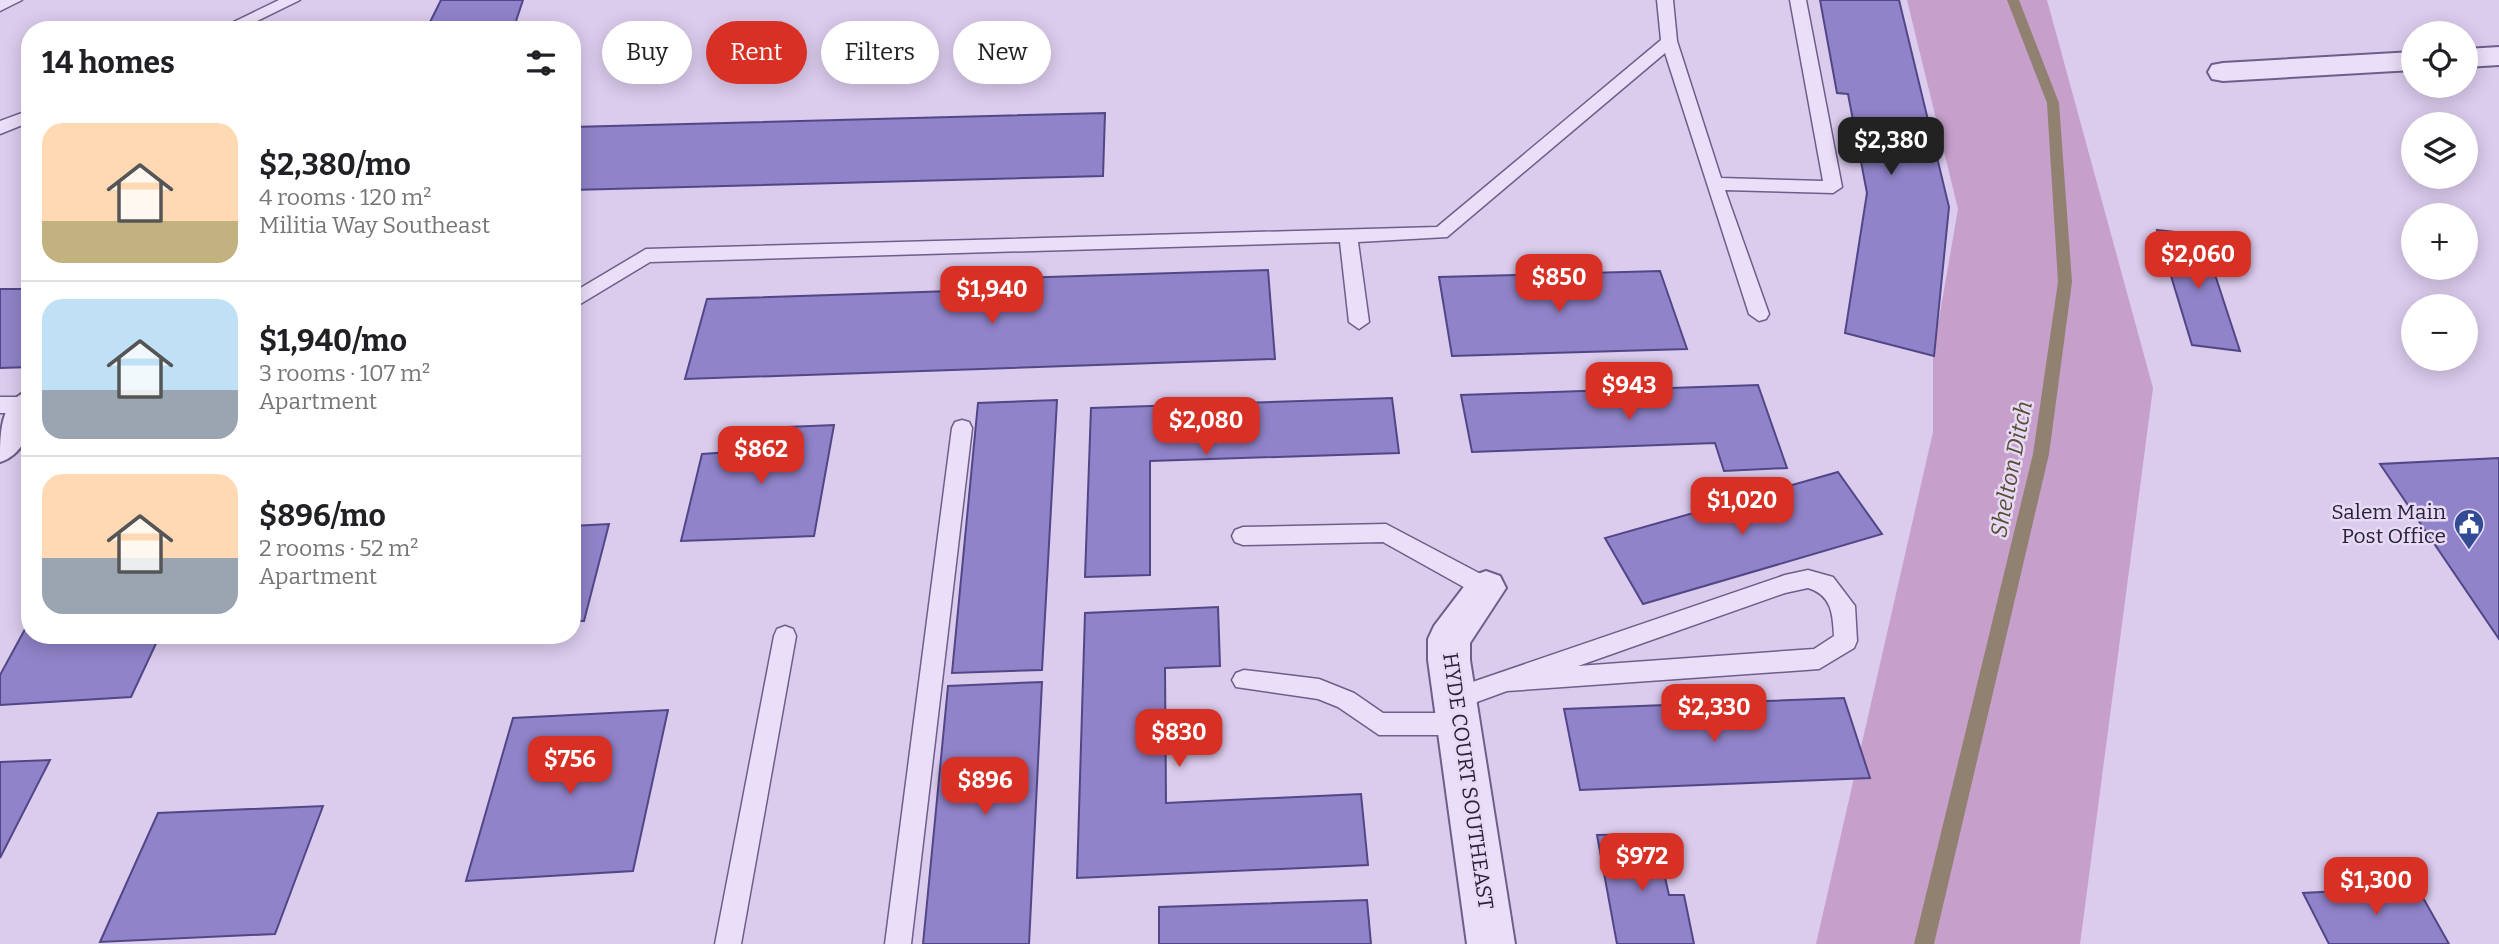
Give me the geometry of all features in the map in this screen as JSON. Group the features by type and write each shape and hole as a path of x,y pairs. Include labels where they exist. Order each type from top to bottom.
{"street":[{"path":"2478,57 2499,56"},
{"path":"2223,72 2401,62"},
{"path":"0,447 19,405"},
{"name":"HYDE COURT SOUTHEAST","path":"1486,588 1449,639 1491,944"}],"lane":[{"path":"0,6 14,0"},
{"path":"245,21 292,0"},
{"path":"1665,0 1669,41 1759,314"},
{"path":"1714,184 1833,187 1798,0"},
{"path":"581,296 646,256 1441,233 1669,41"},
{"path":"0,128 21,119"},
{"path":"1348,236 1359,322"},
{"path":"898,944 962,428"},
{"path":"1243,536 1386,533 1486,588"},
{"path":"1244,680 1319,689 1346,700 1379,724 1457,712 1508,681 1785,583 1808,579 1825,584 1844,606 1846,641 1819,659 1779,664 1508,681"},
{"path":"728,944 785,636"}],"shaded area":[{"path":"1907,0 2047,0 2153,388 2080,944 1816,944 1933,432 1933,354 1958,209"}],"building":[{"path":"441,0 523,0 516,21 430,21"},
{"path":"1820,0 1899,0 1949,207 1934,356 1845,333 1867,193 1848,94 1837,93"},
{"path":"1105,113 1103,176 581,190 581,127"},
{"path":"2157,230 2202,235 2240,351 2192,345"},
{"path":"1268,270 1275,359 685,379 707,299 952,291 953,280"},
{"path":"1660,271 1687,349 1452,356 1439,277"},
{"path":"0,289 21,289 21,367 0,368"},
{"path":"1758,385 1787,468 1724,471 1715,443 1472,452 1461,395"},
{"path":"1392,398 1399,453 1150,461 1150,575 1085,577 1091,408"},
{"path":"1057,400 1042,670 952,673 978,403"},
{"path":"834,425 814,536 681,541 702,454 731,452 736,429"},
{"name":"Salem Main Post Office","path":"2499,458 2499,639 2380,464"},
{"path":"1838,472 1882,534 1643,604 1605,538"},
{"path":"609,524 584,621 581,621 581,526"},
{"path":"1218,607 1220,666 1165,668 1166,803 1361,794 1368,865 1077,878 1085,613"},
{"path":"21,636 21,644 156,644 131,697 0,705 0,675"},
{"path":"1042,682 1029,944 923,944 948,686"},
{"path":"1844,698 1870,778 1580,790 1564,709"},
{"path":"668,710 633,871 466,881 513,718"},
{"path":"50,760 0,858 0,762"},
{"path":"323,806 275,934 100,942 158,813"},
{"path":"1655,834 1669,895 1684,895 1694,944 1617,944 1597,835"},
{"path":"2417,887 2449,944 2329,944 2303,893"},
{"path":"1367,900 1371,944 1159,944 1159,907"}],"waterway":[{"name":"Shelton Ditch","path":"1924,944 2041,454 2065,282 2053,103 2013,0"}],"place":[{"name":"Salem Main Post Office","path":"2469,551"}]}
